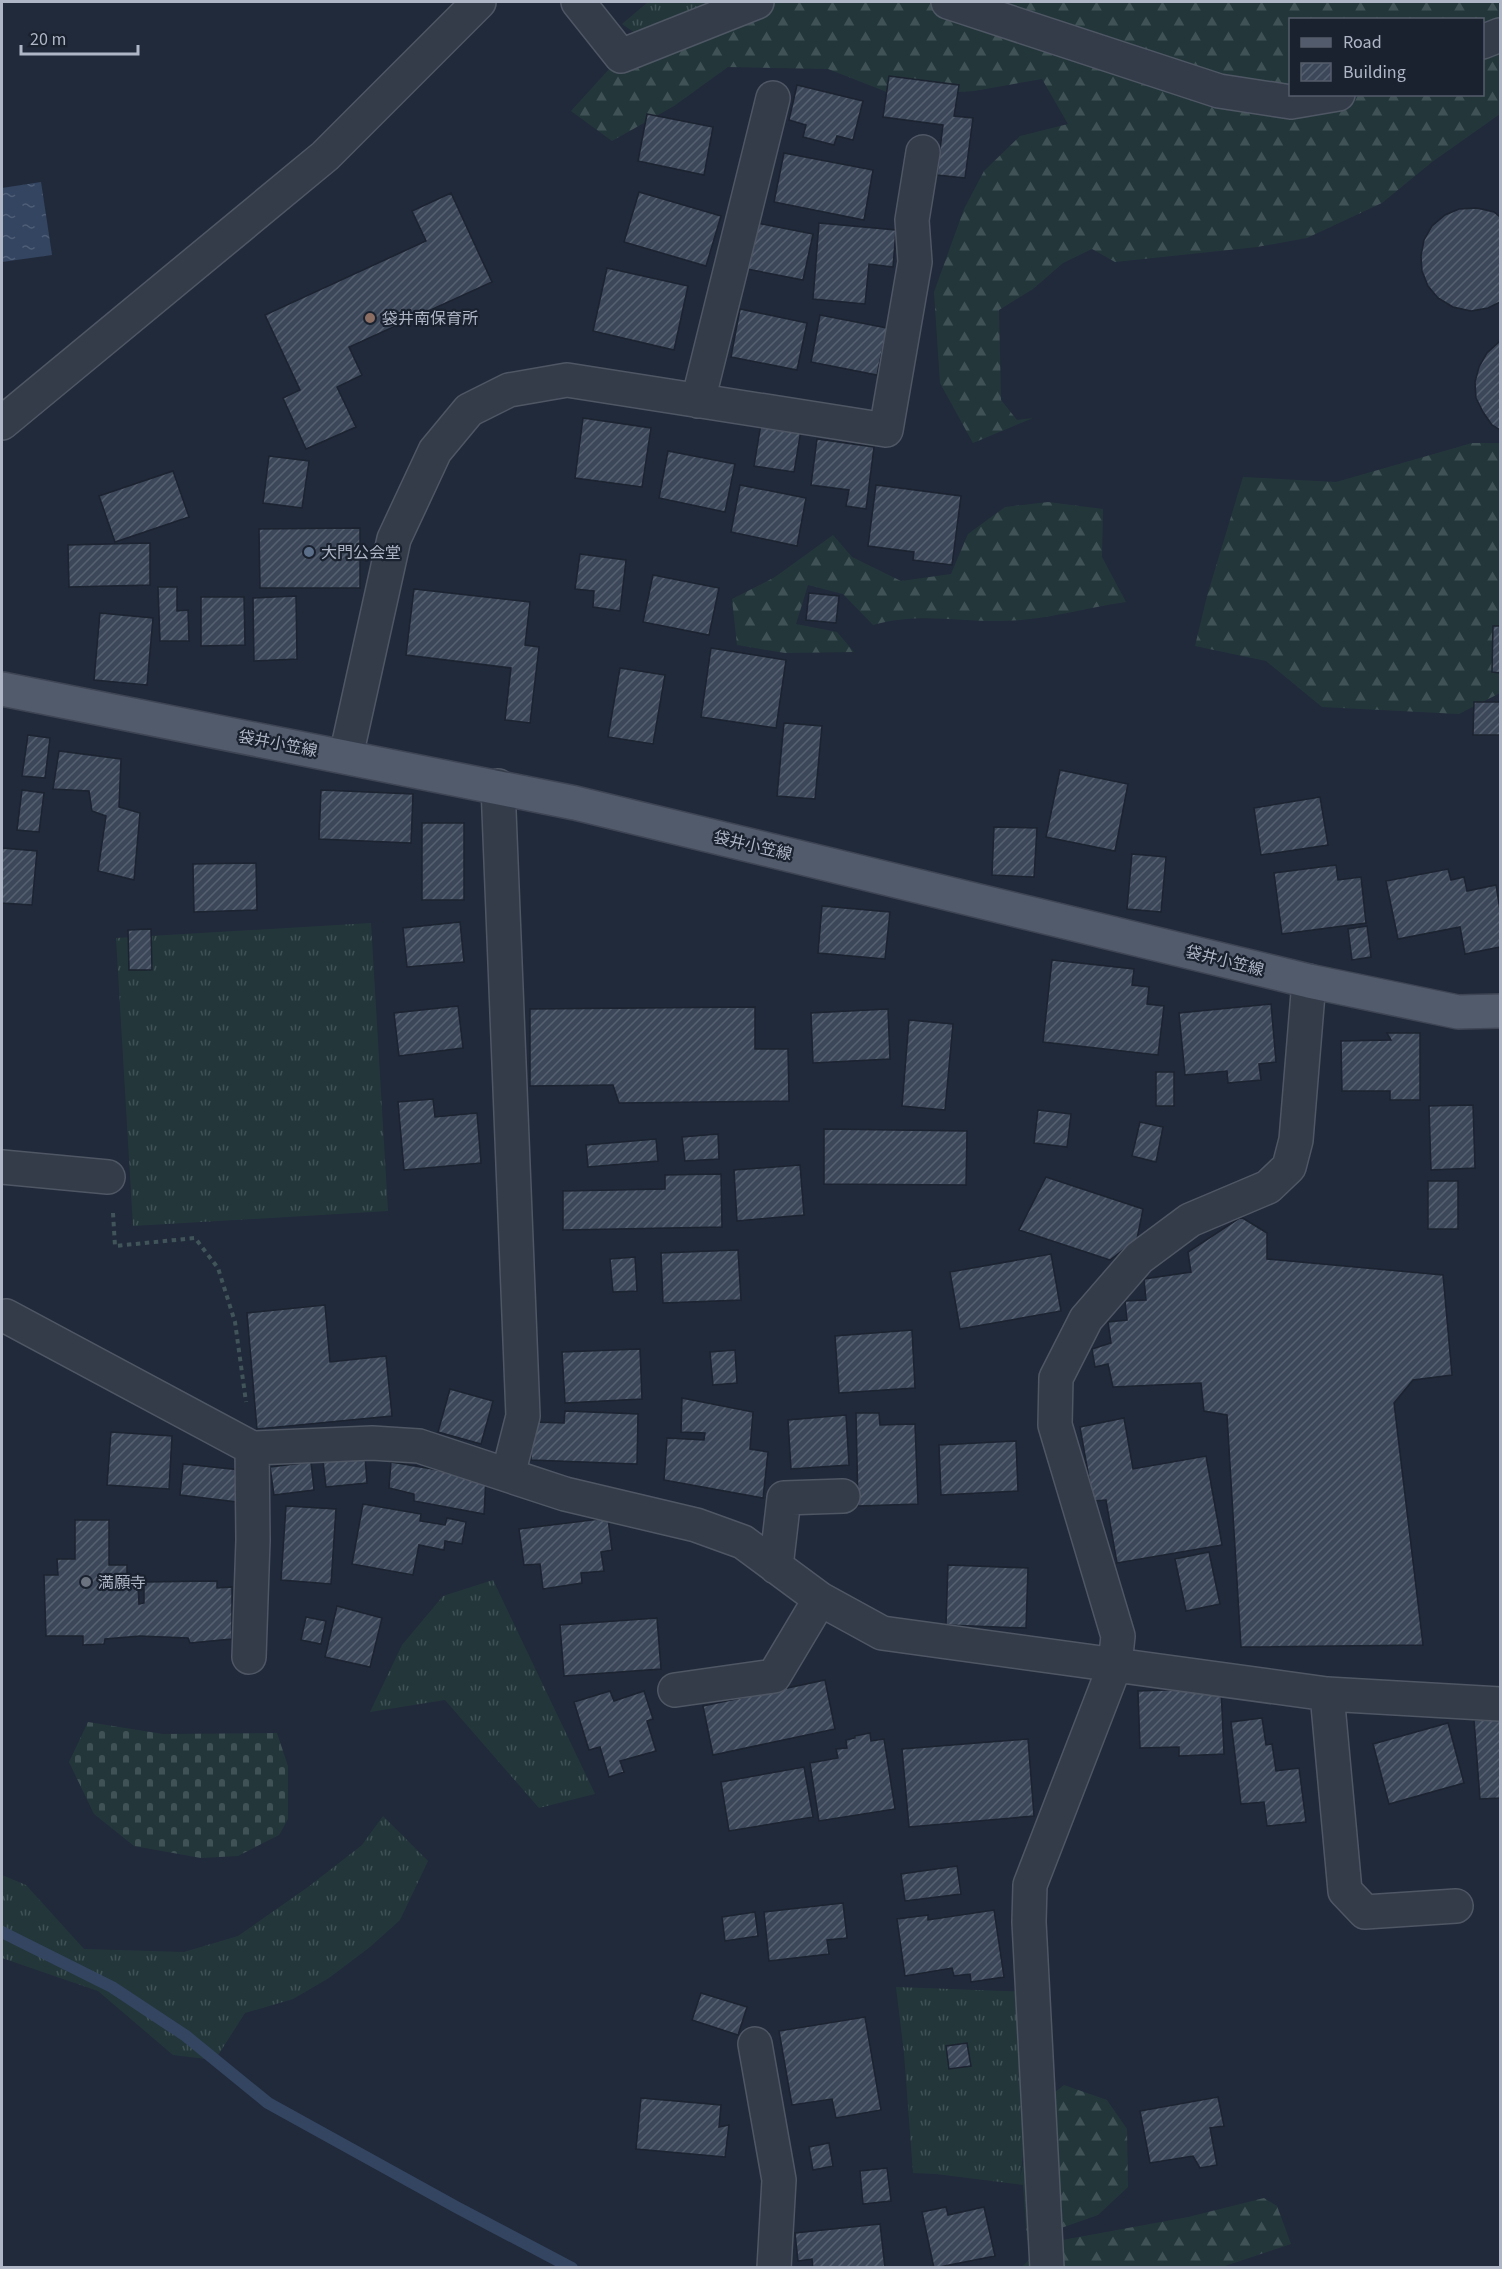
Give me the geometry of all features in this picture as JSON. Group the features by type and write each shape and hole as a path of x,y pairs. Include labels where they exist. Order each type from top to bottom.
{"main road":[{"name":"袋井小笠線","path":"2,689 498,786 809,858 1309,981 1458,1012 1500,1011"}],"street":[{"path":"2,423 326,156 479,2"},
{"path":"578,2 621,56 757,2"},
{"path":"948,2 1219,90 1291,102 1326,96"},
{"path":"1484,41 1500,35"},
{"path":"698,401 773,98"},
{"path":"346,756 394,539 435,451 469,410 508,390 567,380 886,430 915,262 912,220 923,152"},
{"path":"498,786 523,1416 508,1475"},
{"path":"1047,2268 1029,1922 1030,1885 1115,1665 1118,1636 1055,1425 1056,1378 1086,1319 1139,1258 1190,1220 1268,1187 1289,1167 1296,1140 1309,981"},
{"path":"2,1167 108,1177"},
{"path":"6,1316 252,1448 372,1443 419,1446 565,1494 696,1525 742,1542 820,1599 882,1633 1327,1694 1500,1704"},
{"path":"249,1657 253,1540 252,1448"},
{"path":"776,1567 784,1498 843,1496"},
{"path":"675,1690 774,1676 820,1599"},
{"path":"1327,1694 1345,1891 1365,1912 1456,1906"},
{"path":"755,2044 779,2180 774,2268"}],"path":[{"path":"108,1177 113,1199 115,1246 195,1238 218,1268 235,1322 252,1448"}],"green space":[{"path":"648,2 756,2 651,44 622,24"},
{"path":"757,2 1500,2 1500,39 1484,44 1484,18 1289,18 1289,96 1484,96 1484,55 1500,42 1500,114 1432,162 1382,203 1307,238 1257,247 1115,262 1092,249 1063,263 1033,289 999,310 1001,400 1017,420 1033,418 973,443 940,383 934,292 964,209 984,171 1020,136 1068,124 1042,79 974,91 897,96 828,69 728,67 674,106 612,141 571,111 621,56"},
{"path":"1472,443 1500,443 1500,693 1459,714 1322,707 1266,661 1195,646 1207,596 1243,477 1336,482"},
{"path":"1048,502 1103,509 1102,557 1126,602 1021,620 984,621 929,618 873,625 843,594 808,585 796,624 837,632 854,652 785,653 737,645 732,599 775,577 833,535 852,557 901,581 951,574 968,534 1005,507"},
{"path":"371,923 388,1211 133,1226 116,938"},
{"path":"493,1580 595,1794 539,1808 445,1700 370,1712 402,1645 443,1596"},
{"path":"88,1722 163,1734 277,1733 288,1766 288,1819 279,1835 238,1856 201,1858 134,1846 94,1814 69,1762"},
{"path":"383,1816 428,1861 400,1920 370,1947 329,1978 293,1999 245,2013 215,2060 173,2055 98,1991 2,1958 2,1875 26,1885 84,1949 184,1952 238,1936 308,1887 362,1845"},
{"path":"896,1987 1032,1992 1036,2062 1020,2177 1023,2185 913,2173 904,2053"},
{"path":"1064,2085 1107,2100 1127,2129 1128,2187 1098,2215 1027,2240 1023,2185 1020,2177 1038,2106"},
{"path":"1264,2198 1277,2206 1291,2244 1222,2267 1021,2268 1046,2243 1188,2217"}],"water":[{"path":"41,182 52,255 2,262 2,188"}],"building":[{"path":"889,76 959,85 954,116 973,118 965,178 937,175 943,125 883,117"},
{"path":"797,85 863,101 853,140 837,136 834,145 803,137 806,125 789,120"},
{"path":"647,114 713,127 704,175 638,161"},
{"path":"784,153 873,170 864,220 774,202"},
{"path":"639,192 721,216 706,266 624,242"},
{"path":"451,193 492,282 349,347 362,375 337,387 356,427 306,449 283,398 300,390 265,315 426,241 412,211"},
{"path":"1477,208 1494,212 1500,217 1500,302 1488,308 1471,311 1453,307 1438,298 1428,286 1422,271 1421,256 1424,240 1432,226 1445,215 1459,209"},
{"path":"757,223 813,234 803,280 747,269"},
{"path":"819,223 896,230 893,267 869,264 865,304 813,299"},
{"path":"607,268 688,286 674,350 593,331"},
{"path":"740,309 807,323 797,370 731,357"},
{"path":"820,315 887,328 877,375 811,362"},
{"path":"1499,342 1500,430 1492,425 1483,412 1476,398 1475,382 1479,367 1487,353"},
{"path":"583,418 651,428 642,487 575,478"},
{"path":"761,424 801,430 794,472 754,466"},
{"path":"817,439 874,447 866,509 846,506 849,490 811,485"},
{"path":"668,451 735,464 725,512 659,498"},
{"path":"269,456 309,461 302,508 263,503"},
{"path":"173,471 189,517 115,542 99,496"},
{"path":"740,485 806,498 797,546 731,532"},
{"path":"876,485 961,496 952,565 913,560 914,552 868,546"},
{"path":"360,528 360,588 260,588 259,529"},
{"path":"150,543 150,585 69,587 68,545"},
{"path":"580,554 626,560 620,611 593,607 594,591 575,589"},
{"path":"653,575 719,588 709,635 643,622"},
{"path":"158,587 177,587 177,611 188,610 189,641 160,641"},
{"path":"414,589 530,602 525,645 539,647 530,723 505,720 511,668 406,655"},
{"path":"809,593 839,596 836,623 806,620"},
{"path":"296,596 297,659 254,661 253,598"},
{"path":"201,597 244,597 245,645 201,646"},
{"path":"100,613 153,618 147,685 94,680"},
{"path":"1493,626 1500,626 1500,673 1492,672"},
{"path":"711,648 786,660 776,728 701,717"},
{"path":"620,668 665,675 653,744 608,737"},
{"path":"1474,702 1500,702 1500,735 1473,735"},
{"path":"784,723 822,726 815,799 777,796"},
{"path":"28,735 50,738 45,778 22,776"},
{"path":"59,751 121,759 119,807 140,813 134,880 98,871 106,816 92,811 89,791 53,789"},
{"path":"1060,770 1128,784 1115,851 1046,837"},
{"path":"22,790 44,793 39,832 17,830"},
{"path":"321,790 413,794 411,843 319,839"},
{"path":"1320,797 1328,845 1261,855 1254,808"},
{"path":"422,823 464,823 464,900 422,900"},
{"path":"994,827 1037,828 1034,877 992,875"},
{"path":"2,848 37,851 32,905 2,903"},
{"path":"1132,854 1166,857 1161,912 1127,909"},
{"path":"256,863 257,910 194,912 193,864"},
{"path":"1336,865 1338,880 1361,877 1366,923 1282,934 1274,873"},
{"path":"1448,869 1451,880 1464,877 1467,891 1496,885 1500,910 1500,947 1465,954 1460,927 1398,939 1386,881"},
{"path":"822,906 890,912 885,959 818,953"},
{"path":"460,922 464,962 407,967 403,928"},
{"path":"1367,926 1371,957 1352,960 1348,929"},
{"path":"151,929 152,970 129,970 128,930"},
{"path":"1052,960 1134,969 1132,985 1149,987 1147,1004 1164,1006 1158,1055 1043,1042"},
{"path":"1271,1004 1276,1062 1259,1064 1261,1080 1228,1083 1227,1071 1185,1075 1179,1013"},
{"path":"458,1006 463,1048 399,1056 394,1013"},
{"path":"755,1007 755,1049 788,1049 789,1101 619,1103 613,1085 530,1086 530,1009"},
{"path":"888,1009 890,1059 813,1063 811,1013"},
{"path":"909,1020 953,1024 945,1110 902,1106"},
{"path":"1387,1033 1420,1033 1420,1100 1390,1100 1390,1091 1342,1091 1341,1041 1391,1040"},
{"path":"1156,1072 1174,1072 1174,1106 1156,1106"},
{"path":"433,1099 435,1117 477,1113 481,1163 404,1170 398,1102"},
{"path":"1473,1105 1475,1168 1431,1170 1429,1106"},
{"path":"1038,1110 1071,1114 1067,1147 1034,1143"},
{"path":"1140,1122 1163,1127 1156,1162 1132,1156"},
{"path":"824,1129 967,1131 966,1185 824,1184"},
{"path":"718,1134 719,1159 685,1161 682,1137"},
{"path":"656,1139 658,1161 588,1167 586,1145"},
{"path":"800,1165 804,1215 737,1221 734,1170"},
{"path":"721,1174 722,1227 563,1230 563,1191 665,1189 665,1175"},
{"path":"1046,1177 1143,1209 1137,1239 1110,1260 1019,1230"},
{"path":"1428,1181 1458,1181 1458,1229 1428,1229"},
{"path":"1241,1217 1267,1233 1267,1259 1443,1275 1452,1375 1413,1380 1394,1403 1423,1645 1241,1647 1227,1415 1204,1411 1201,1383 1113,1387 1108,1364 1095,1367 1092,1349 1111,1343 1108,1322 1127,1320 1125,1301 1146,1300 1144,1279 1191,1272 1188,1252"},
{"path":"738,1250 741,1300 663,1303 661,1253"},
{"path":"1051,1254 1061,1311 960,1329 950,1272"},
{"path":"635,1257 637,1291 613,1292 610,1259"},
{"path":"325,1305 330,1362 386,1356 392,1416 257,1429 247,1313"},
{"path":"912,1330 915,1388 839,1393 835,1336"},
{"path":"640,1349 642,1399 565,1403 562,1352"},
{"path":"735,1350 737,1383 713,1385 710,1352"},
{"path":"450,1389 493,1401 481,1444 438,1432"},
{"path":"682,1398 753,1412 750,1449 768,1452 763,1498 664,1480 667,1438 704,1440 705,1433 681,1432"},
{"path":"565,1411 638,1414 637,1464 531,1460 532,1422 564,1423"},
{"path":"856,1413 879,1413 880,1425 915,1424 918,1504 858,1506"},
{"path":"846,1415 849,1465 791,1469 788,1420"},
{"path":"1124,1418 1133,1469 1206,1456 1222,1545 1117,1563 1106,1500 1093,1501 1080,1427"},
{"path":"111,1432 172,1436 169,1489 107,1485"},
{"path":"1016,1441 1018,1491 941,1495 939,1445"},
{"path":"365,1457 367,1483 326,1487 323,1461"},
{"path":"311,1462 314,1490 274,1495 270,1467"},
{"path":"391,1462 486,1478 484,1514 414,1501 414,1494 389,1488"},
{"path":"183,1464 241,1470 237,1502 180,1495"},
{"path":"363,1504 421,1514 420,1521 445,1525 447,1518 466,1522 462,1544 445,1541 444,1550 419,1545 413,1575 352,1564"},
{"path":"286,1506 336,1509 331,1584 281,1580"},
{"path":"608,1518 612,1550 601,1552 604,1571 581,1573 582,1583 543,1589 540,1564 524,1565 519,1529"},
{"name":"満願寺","path":"75,1520 109,1520 109,1565 127,1565 127,1583 138,1583 139,1604 144,1603 144,1582 217,1581 217,1588 232,1587 232,1639 190,1643 188,1638 140,1636 105,1639 104,1644 83,1645 83,1636 46,1636 44,1575 58,1575 57,1559 75,1559"},
{"path":"1209,1552 1220,1604 1186,1611 1175,1559"},
{"path":"948,1565 1028,1568 1026,1628 946,1625"},
{"path":"337,1606 382,1618 370,1667 325,1657"},
{"path":"306,1617 326,1621 321,1644 301,1640"},
{"path":"657,1618 661,1669 564,1676 560,1625"},
{"path":"825,1680 835,1729 713,1755 703,1706"},
{"path":"1221,1688 1224,1754 1179,1756 1179,1747 1140,1748 1138,1691"},
{"path":"610,1691 614,1701 644,1691 653,1719 647,1721 656,1751 620,1761 624,1772 609,1777 600,1747 589,1750 574,1702"},
{"path":"1262,1718 1266,1745 1272,1744 1276,1771 1299,1768 1306,1822 1267,1826 1264,1802 1241,1804 1231,1722"},
{"path":"1500,1719 1500,1798 1480,1799 1474,1720"},
{"path":"1448,1723 1464,1783 1389,1804 1373,1744"},
{"path":"870,1733 871,1741 884,1739 895,1809 819,1821 810,1763 838,1758 836,1749 847,1748 846,1740"},
{"path":"1028,1739 1034,1816 909,1827 902,1749"},
{"path":"804,1767 813,1817 729,1831 721,1782"},
{"path":"957,1866 961,1894 905,1901 901,1874"},
{"path":"843,1903 847,1938 827,1940 829,1954 769,1961 764,1912"},
{"path":"994,1910 1004,1977 971,1982 970,1974 954,1976 952,1968 905,1976 897,1919 928,1915 928,1920"},
{"path":"755,1912 758,1936 725,1941 722,1917"},
{"path":"701,1993 747,2007 738,2035 692,2020"},
{"path":"865,2017 881,2110 836,2118 832,2099 792,2105 779,2031"},
{"path":"967,2043 971,2066 949,2069 946,2046"},
{"path":"1218,2097 1224,2126 1210,2128 1217,2165 1200,2168 1193,2156 1150,2163 1140,2111"},
{"path":"641,2098 721,2105 719,2127 729,2125 725,2157 636,2149"},
{"path":"829,2143 833,2166 813,2170 809,2147"},
{"path":"887,2168 891,2201 863,2204 860,2171"},
{"path":"946,2207 948,2215 984,2207 995,2256 934,2268 922,2212"},
{"path":"880,2224 885,2268 813,2268 812,2259 798,2261 795,2233"}],"waterway":[{"path":"2,1932 112,1987 186,2036 268,2103 572,2268"}],"place":[{"name":"袋井南保育所","path":"370,318"},
{"name":"大門公会堂","path":"309,552"},
{"name":"満願寺","path":"86,1582"}]}
